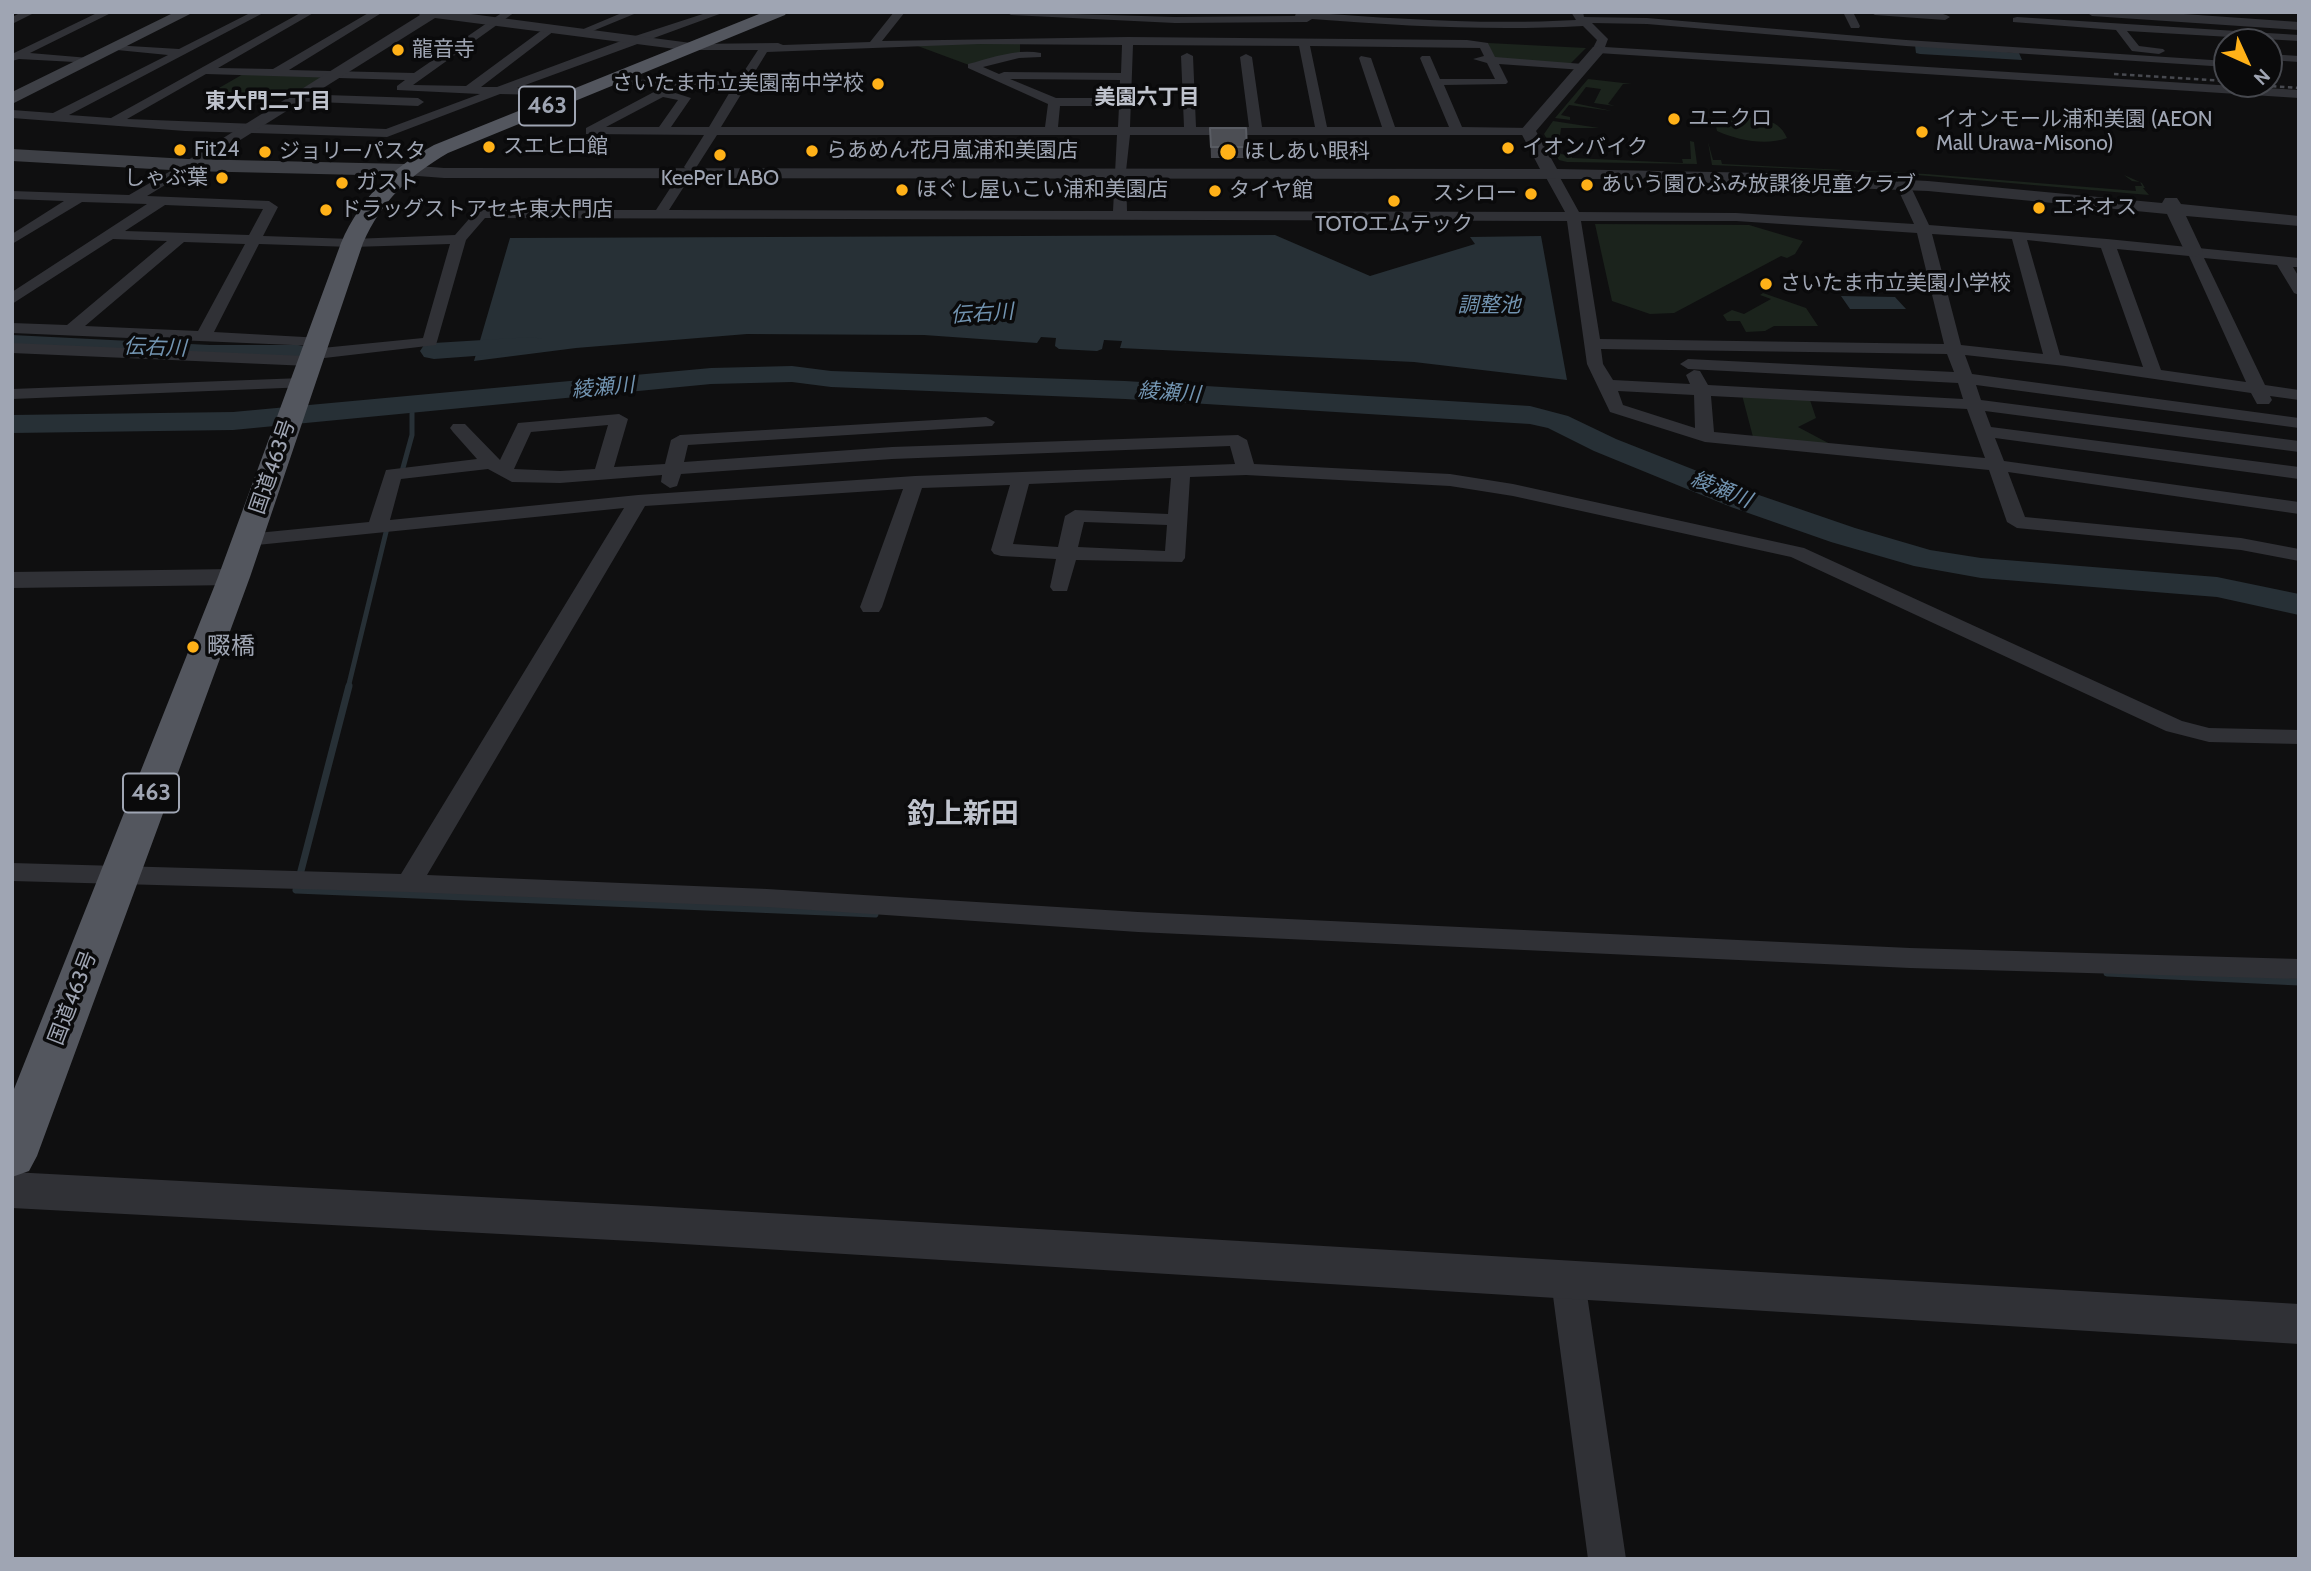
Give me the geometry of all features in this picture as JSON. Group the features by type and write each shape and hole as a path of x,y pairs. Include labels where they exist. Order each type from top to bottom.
{"highway":[{"name":"国道463号","path":"12,1156 234,577 352,243 371,203 405,170 472,135 779,12"}],"main road":[{"path":"12,99 187,12"},
{"path":"12,155 188,165 405,170"}],"street":[{"path":"12,21 31,12"},
{"path":"13,57 108,12"},
{"path":"55,117 260,12"},
{"path":"114,121 310,12"},
{"path":"276,73 378,12"},
{"path":"510,12 401,88 580,93"},
{"path":"579,33 634,12"},
{"path":"12,114 245,130 387,133 633,40 720,12"},
{"path":"875,43 900,12"},
{"path":"1730,12 1729,20 1855,26"},
{"path":"1848,12 1855,26 1871,42"},
{"path":"1875,12 1945,18"},
{"path":"2092,12 2186,15 2213,47"},
{"path":"2144,12 2299,24"},
{"path":"130,201 430,13 691,47 875,43 1012,23 1301,15 1384,26 1516,26 1582,18 1728,33 1800,33 1802,42 1871,42 2141,73 2213,77"},
{"path":"1301,15 1313,25 1306,41 1305,57 1322,131"},
{"path":"1582,18 1598,40 2299,94"},
{"path":"2017,21 2299,38"},
{"path":"1012,23 1306,41"},
{"path":"2119,27 2136,49 2213,54"},
{"path":"469,90 550,29"},
{"path":"1929,32 2028,41 2129,58 2141,73"},
{"path":"1598,40 1645,33"},
{"path":"1120,215 1128,40"},
{"path":"660,214 764,49 979,41 1128,40 1484,45 1502,82 1436,82"},
{"path":"1598,40 1871,42 2213,63"},
{"path":"682,82 590,131 1528,131 1583,67 1598,40"},
{"path":"117,47 235,54"},
{"path":"522,49 547,52"},
{"path":"560,54 586,58"},
{"path":"1046,55 1019,55 972,66 1054,102 1125,102"},
{"path":"1187,56 1190,131"},
{"path":"13,57 89,61"},
{"path":"1246,57 1256,131"},
{"path":"1365,58 1390,131"},
{"path":"1426,58 1457,131"},
{"path":"1465,58 1583,67"},
{"path":"205,71 418,77"},
{"path":"993,75 1126,77"},
{"path":"606,82 742,82"},
{"path":"373,133 435,89"},
{"path":"660,93 685,98 663,130"},
{"path":"295,98 418,102"},
{"path":"1051,131 1054,102"},
{"path":"1528,131 1573,215 1595,365 1616,408 1705,437 1996,465 2299,508"},
{"path":"405,170 444,173 689,170 1688,169 2013,187 2299,221"},
{"path":"1549,171 1754,177 1903,185 2299,215"},
{"path":"1903,185 1923,228 1954,349 2017,522 2241,544 2299,555"},
{"path":"12,195 269,205 271,207 204,336"},
{"path":"16,235 79,198"},
{"path":"12,299 162,201"},
{"path":"2172,205 2257,388 2294,446 2299,463"},
{"path":"12,394 303,379 430,342 459,239 481,214 1737,217 2018,235 2299,263"},
{"path":"110,235 352,243 459,239"},
{"path":"2018,235 2053,360"},
{"path":"70,331 180,238"},
{"path":"2107,243 2154,374"},
{"path":"2282,261 2299,290"},
{"path":"12,328 204,336 303,379"},
{"path":"1592,344 1954,349 2053,360 2299,395"},
{"path":"1677,344 1702,390 1705,437"},
{"path":"12,348 303,379"},
{"path":"1688,364 1964,378 2299,423"},
{"path":"1607,385 1974,405 2294,446"},
{"path":"497,467 524,427 619,419 603,474"},
{"path":"666,499 680,440 986,422"},
{"path":"887,484 895,427"},
{"path":"459,428 497,467 512,476 603,474 892,453 1238,440 1246,469"},
{"path":"1984,431 2299,473"},
{"path":"1109,443 1114,474"},
{"path":"378,526 393,474 497,467"},
{"path":"247,540 638,501 915,482 1246,469 1450,480 1513,490 1797,552 2174,726 2209,734 2299,737"},
{"path":"1021,478 1001,550 1175,558 1181,471"},
{"path":"871,607 915,482"},
{"path":"409,883 518,700 592,583 638,501"},
{"path":"1060,587 1075,516 1178,520"},
{"path":"14,581 234,577"},
{"path":"12,872 121,873 767,898 1138,922 1910,958 2299,969"},
{"path":"12,1190 652,1224 2299,1324"},
{"path":"1567,1281 1607,1559"}],"shaded area":[{"path":"1020,42 1020,54 969,65 915,45"},
{"path":"1488,43 1586,48 1569,65 1494,58"},
{"path":"245,73 323,77 291,95 212,92"},
{"path":"1588,79 1632,84 1623,84 1608,104 1615,106 1594,103 1601,89 1586,87 1574,103 1612,111 1569,105 1561,115 1570,117 1570,120 1555,118"},
{"path":"1732,117 1771,122 1783,131 1787,138 1770,142 1752,141 1717,131 1716,126"},
{"path":"1553,121 1599,128 1561,128 1558,150 1572,158 1683,163 1682,159 1691,159 1690,141 1694,142 1697,164 1559,160 1544,134"},
{"path":"1708,142 1713,160 1721,160 1722,164 1926,174 2136,191 2135,186 2142,186 2140,182 2149,195 1894,173 1712,165"},
{"path":"1595,224 1749,225 1803,241 1795,254 1787,258 1781,256 1674,313 1650,314 1612,301"},
{"path":"1763,293 1806,308 1818,326 1774,326 1765,331 1746,332 1740,321 1727,321 1723,315 1732,310 1744,314 1771,299 1760,295"},
{"path":"1742,395 1810,400 1816,418 1798,427 1832,445 1753,437"}],"water":[{"path":"1915,45 2019,53 2022,60 1920,54 1916,53"},
{"name":"調整池","path":"1275,235 1370,276 1475,244 1470,237 1541,236 1567,380 1414,362 1120,348 1122,341 1104,340 1102,349 1097,351 1059,349 1055,346 1056,338 1041,337 1037,343 924,335 747,334 576,348 474,361 510,238"},
{"path":"1841,296 1895,297 1906,309 1850,309"}],"building":[{"path":"1210,128 1246,128 1247,147 1211,147"}],"waterway":[{"name":"伝右川","path":"12,343 210,353 298,353"},
{"name":"伝右川","path":"434,351 532,345"},
{"name":"綾瀬川","path":"12,424 233,421 711,376 792,374 831,379 1125,390 1530,415 1558,422 1605,445 1742,500 1843,535 1926,559 1981,568 2217,587 2299,605"},
{"path":"401,475 412,435 412,406"},
{"path":"348,688 388,524"},
{"path":"349,686 296,890 875,914"},
{"path":"2107,973 2299,982"}],"railway":[{"path":"2114,74 2213,80"},
{"path":"2283,87 2299,88"}],"place":[{"name":"龍音寺","path":"398,50"},
{"name":"さいたま市立美園南中学校","path":"878,84"},
{"name":"ユニクロ","path":"1674,119"},
{"name":"イオンモール浦和美園 (AEON Mall Urawa-Misono)","path":"1922,132"},
{"name":"スエヒロ館","path":"489,147"},
{"name":"イオンバイク","path":"1508,148"},
{"name":"Fit24","path":"180,150"},
{"name":"らあめん花月嵐浦和美園店","path":"812,151"},
{"name":"ジョリーパスタ","path":"265,152"},
{"name":"ほしあい眼科","path":"1228,152"},
{"name":"KeePer LABO","path":"720,155"},
{"name":"しゃぶ葉","path":"222,178"},
{"name":"ガスト","path":"342,183"},
{"name":"あいう園ひふみ放課後児童クラブ","path":"1587,185"},
{"name":"ほぐし屋いこい浦和美園店","path":"902,190"},
{"name":"タイヤ館","path":"1215,191"},
{"name":"スシロー","path":"1531,194"},
{"name":"TOTOエムテック","path":"1394,201"},
{"name":"エネオス","path":"2039,208"},
{"name":"ドラッグストアセキ東大門店","path":"326,210"},
{"name":"さいたま市立美園小学校","path":"1766,284"},
{"name":"畷橋","path":"193,647"}],"district":[{"name":"美園六丁目","path":"1147,98"},
{"name":"東大門二丁目","path":"268,102"},
{"name":"釣上新田","path":"963,815"}]}
